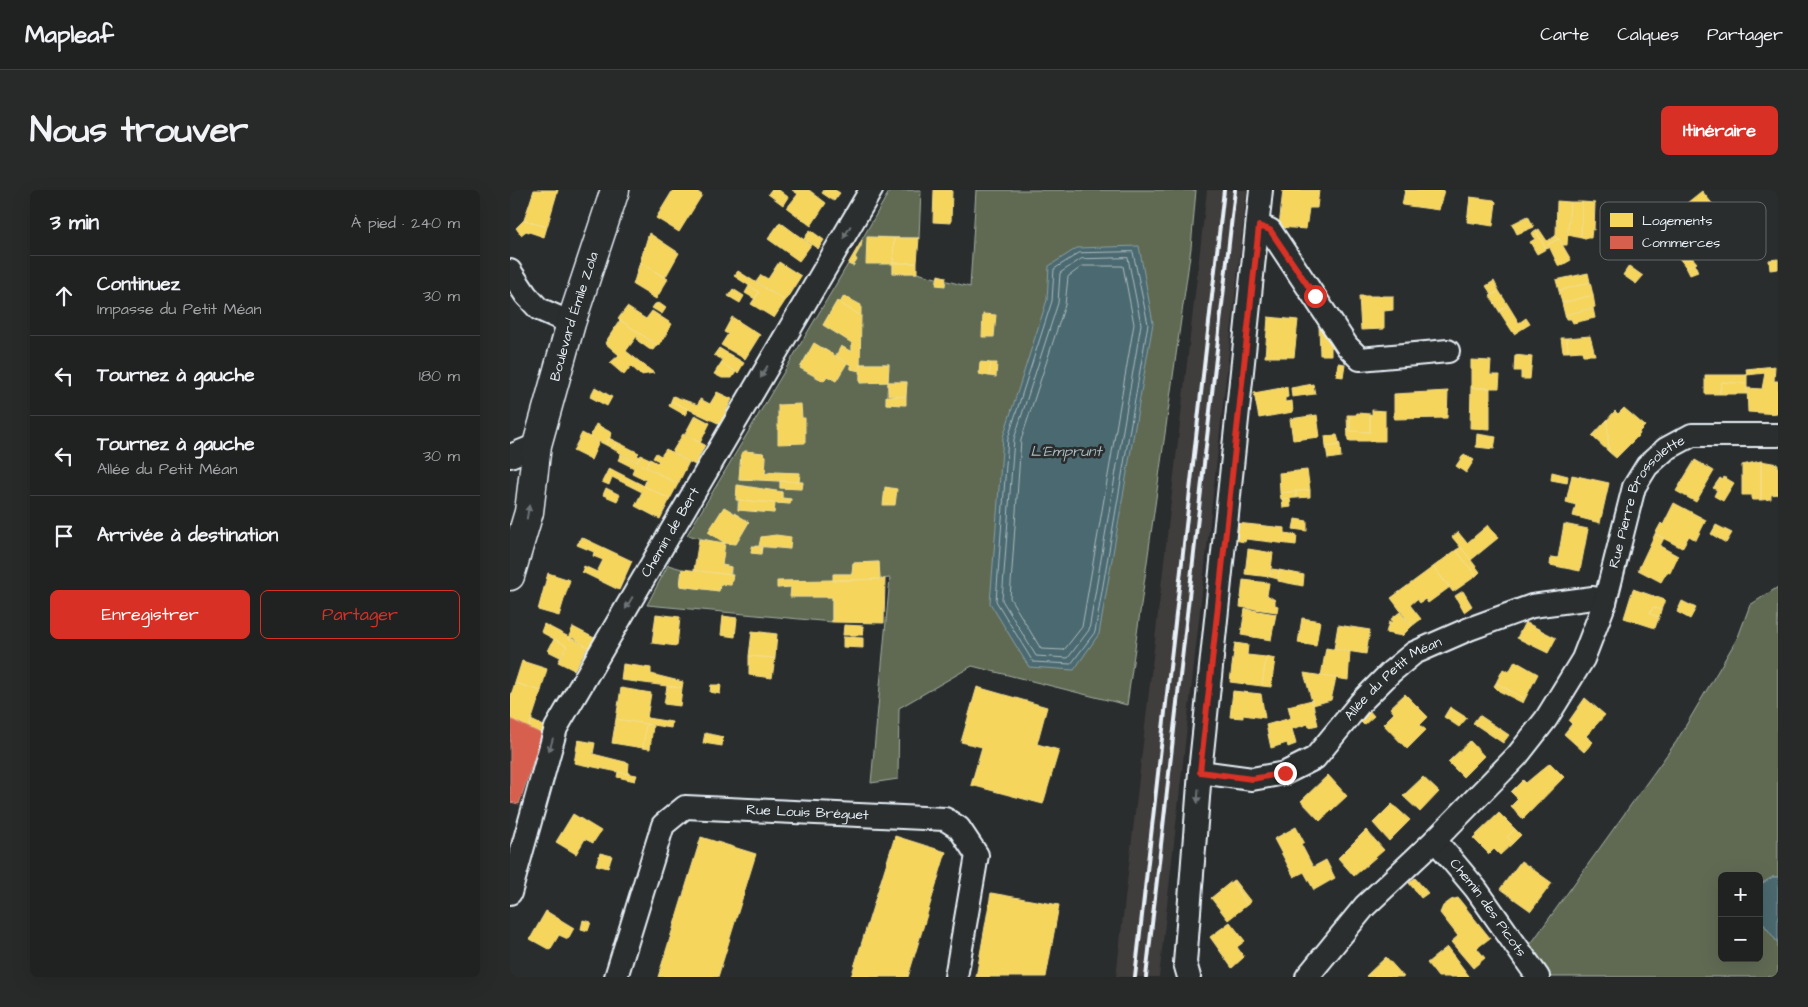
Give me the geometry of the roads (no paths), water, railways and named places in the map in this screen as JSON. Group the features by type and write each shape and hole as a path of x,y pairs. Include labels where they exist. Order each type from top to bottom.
{"main road":[{"name":"Boulevard Émile Zola","path":"510,576 529,512 537,444 571,323 616,190"},
{"name":"Boulevard Émile Zola","path":"510,484 537,444"}],"street":[{"name":"Chemin de Bert","path":"510,893 556,728 871,190"},
{"path":"1188,977 1185,963 1200,772 1259,226 1261,190"},
{"path":"1259,226 1270,230 1347,346 1360,359 1448,351"},
{"path":"510,271 526,295 539,309 571,323"},
{"name":"Rue Pierre Brossolette","path":"1307,977 1365,906 1435,840 1517,756 1546,719 1582,659 1605,602 1634,487 1647,466 1666,449 1692,435 1778,435"},
{"path":"510,456 537,444"},
{"name":"Allée du Petit Méan","path":"1200,772 1252,779 1285,773 1316,758 1361,702 1391,672 1414,653 1469,629 1532,606 1593,598 1605,602"},
{"name":"Rue Louis Bréguet","path":"616,977 663,825 684,807 945,819 959,828 977,855 956,977"},
{"name":"Chemin des Picots","path":"1435,840 1476,889 1538,977"}],"water":[{"name":"L'Emprunt","path":"1139,246 1153,323 1099,634 1074,670 1029,667 990,603 1003,437 1047,300 1049,266 1077,248"},
{"path":"1773,877 1778,877 1778,943 1763,923 1763,883"}],"railway":[{"path":"1135,977 1224,190"},
{"path":"1146,977 1235,190"}]}
